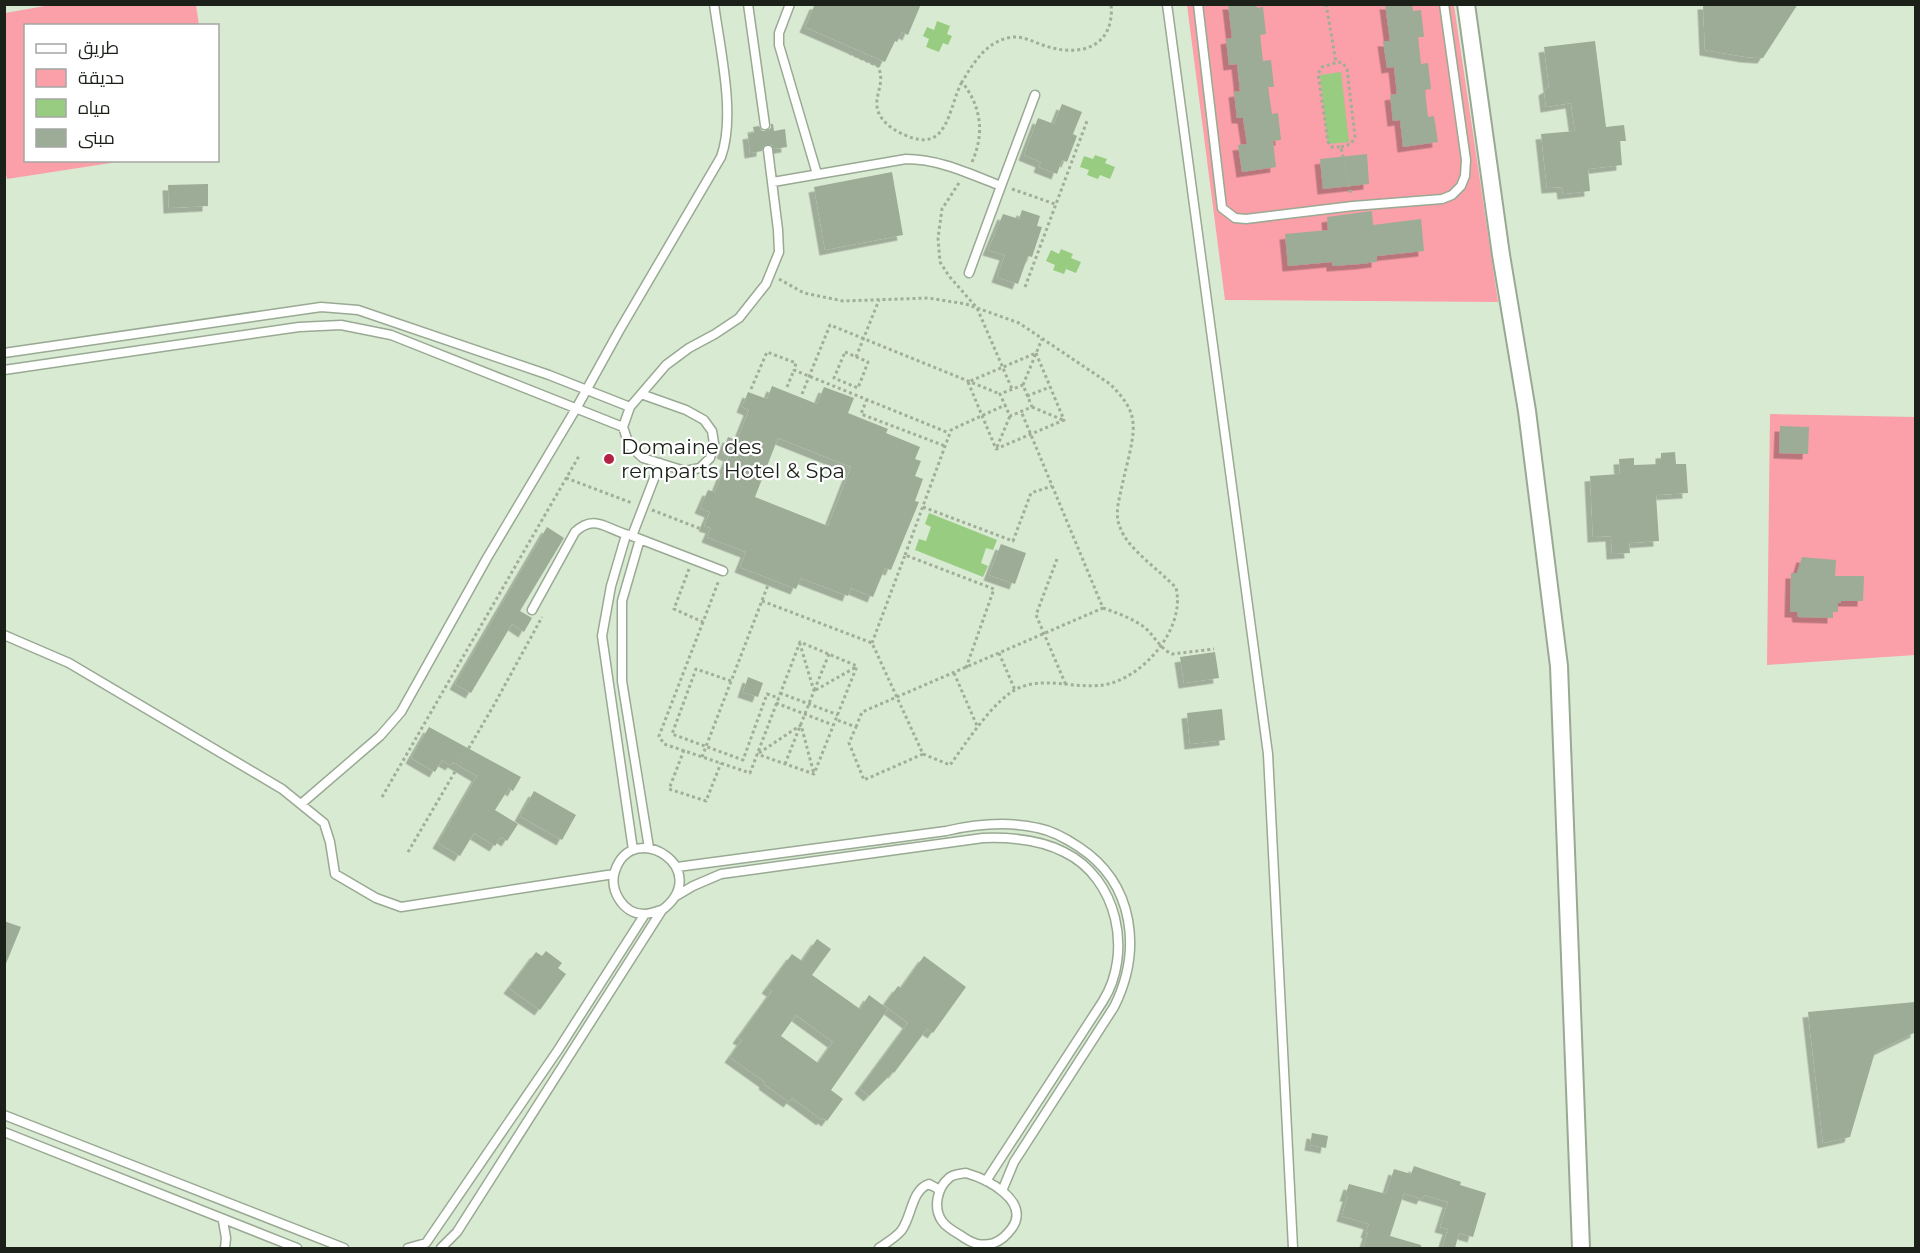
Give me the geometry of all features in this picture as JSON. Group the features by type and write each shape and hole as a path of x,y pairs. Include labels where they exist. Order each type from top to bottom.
{"street":[{"path":"1466,4 1501,255 1527,411 1558,666 1581,1248"}],"lane":[{"path":"301,804 380,736 401,712 721,157 728,129 725,83 714,4"},
{"path":"748,4 765,125"},
{"path":"790,4 779,33 779,45 817,174"},
{"path":"1167,4 1268,754 1293,1248"},
{"path":"1198,4 1222,208 1235,218 1246,219 1353,206 1442,199 1452,195 1464,181 1466,160 1444,4"},
{"path":"969,273 1035,95"},
{"path":"641,394 686,410 704,420 712,431 714,443 710,458 700,468 685,471 643,458 629,445 623,427 630,407 641,394 666,365 689,348 739,318 766,284 779,252 768,150"},
{"path":"773,182 906,159 921,159 946,165 1001,186"},
{"path":"4,353 321,307 358,310 549,375 630,407"},
{"path":"4,370 299,327 341,325 391,335 623,427"},
{"path":"191,326 194,343"},
{"path":"633,850 602,636 611,586 633,536 660,463"},
{"path":"532,610 575,532 584,524 594,522 723,571"},
{"path":"633,536 622,602 622,681 649,848"},
{"path":"4,635 69,663 272,783 324,823 330,842 335,874 376,898 401,907 614,874"},
{"path":"676,867 1001,824 1030,826 1047,831 1085,850 1102,867 1116,888 1126,911 1130,933 1130,956 1126,980 1114,1007 1014,1162 1002,1191"},
{"path":"946,831 947,843"},
{"path":"676,896 721,874 983,838 1009,838 1038,842 1066,853 1087,869 1106,894 1114,914 1118,960 1115,975 1108,993 986,1181"},
{"path":"441,1248 457,1232 662,910 676,896 679,877 676,867 666,854 649,848 633,850 624,856 614,874 613,884 620,901 635,912 645,914 662,910"},
{"path":"408,1248 426,1243 558,1050 645,914"},
{"path":"558,1050 568,1057"},
{"path":"1059,1070 1069,1076"},
{"path":"4,1115 344,1248"},
{"path":"4,1132 297,1248"},
{"path":"966,1173 986,1181 1009,1196 1015,1206 1016,1219 1005,1237 992,1244 973,1244 940,1219 937,1204 940,1190 949,1177 966,1173"},
{"path":"879,1248 899,1233 906,1223 916,1195 922,1186 929,1184 940,1190"},
{"path":"224,1221 225,1248"}],"path":[{"path":"1326,4 1336,62"},
{"path":"849,53 878,66 881,73 881,85 877,99 878,111 884,121 896,131 909,137 925,140 939,134 947,124 962,82"},
{"path":"1336,62 1343,63 1347,69 1355,137 1351,144 1341,147 1332,147 1328,142 1318,73 1322,67 1336,62"},
{"path":"1024,287 1087,121"},
{"path":"1341,147 1353,206"},
{"path":"1001,186 1055,204"},
{"path":"762,601 872,643 923,754 950,765 999,702 1015,690 1034,684 1050,683 1104,685 1136,670 1162,647 1178,612 1179,597 1176,588 1126,540 1120,528 1117,517 1118,503 1133,422 1122,396 1110,384 1019,323 966,304 928,298 843,301 825,299 804,293 770,274"},
{"path":"856,357 879,300"},
{"path":"802,394 830,325 1000,394 1023,385"},
{"path":"1042,339 1023,385 1032,407 1064,420"},
{"path":"752,389 767,352 796,363 787,387"},
{"path":"844,352 856,357 868,362 858,388 834,378 844,352"},
{"path":"968,382 1036,353"},
{"path":"1036,353 1064,420"},
{"path":"794,370 950,433"},
{"path":"968,382 996,449"},
{"path":"843,390 846,383"},
{"path":"1027,396 1050,387"},
{"path":"1000,394 1010,416"},
{"path":"867,399 861,414 945,446"},
{"path":"872,643 951,430 1005,405"},
{"path":"996,449 1010,416 1032,407"},
{"path":"1022,411 1103,608 1142,626 1172,654 1214,649"},
{"path":"996,449 1064,420"},
{"path":"382,797 579,456"},
{"path":"923,507 1012,541 1031,493 1052,486"},
{"path":"906,555 994,589 966,668"},
{"path":"693,559 674,609 703,622"},
{"path":"1057,559 1036,615 1066,685"},
{"path":"723,571 659,736 664,744 750,773 800,642"},
{"path":"702,757 768,585"},
{"path":"923,754 864,780 849,743 862,712 1103,608"},
{"path":"408,852 543,616 532,610"},
{"path":"800,642 857,666"},
{"path":"800,642 814,691"},
{"path":"999,653 1015,690"},
{"path":"785,764 829,654"},
{"path":"814,691 857,666"},
{"path":"814,774 857,666"},
{"path":"731,681 696,669 672,734 743,760 767,694 778,698"},
{"path":"954,673 978,728"},
{"path":"780,693 838,714"},
{"path":"776,704 833,725"},
{"path":"836,719 856,727"},
{"path":"758,754 801,725"},
{"path":"801,725 814,774"},
{"path":"684,750 669,789 706,801 721,763"},
{"path":"758,754 814,774"}],"green space":[{"path":"56,4 196,5 199,24 24,24 24,162 118,162 7,179 4,165 5,13"},
{"path":"1187,5 1454,5 1498,302 1225,300"},
{"path":"1770,414 1915,417 1915,655 1767,665"}],"water":[{"path":"937,21 950,26 947,34 952,36 948,45 943,43 939,52 926,47 929,39 923,36 927,27 934,30"},
{"path":"1341,72 1349,142 1328,144 1320,75"},
{"path":"1095,155 1107,159 1105,163 1115,167 1110,179 1100,175 1098,179 1087,175 1089,170 1080,167 1084,156 1093,159"},
{"path":"1061,249 1073,254 1071,258 1081,262 1076,273 1066,269 1064,274 1053,270 1055,265 1046,261 1051,250 1059,254"},
{"path":"929,513 997,540 993,550 986,548 981,563 988,566 983,577 915,550 919,539 926,541 931,527 925,524"}],"building":[{"path":"815,4 921,4 908,35 902,32 885,62 805,27"},
{"path":"1228,4 1256,4 1257,8 1263,7 1266,34 1260,35 1263,61 1271,60 1274,87 1268,87 1272,114 1278,113 1281,140 1273,141 1276,167 1242,172 1238,145 1247,144 1243,118 1237,118 1234,92 1240,91 1237,64 1229,65 1226,39 1232,38"},
{"path":"1385,4 1412,4 1413,11 1421,10 1424,37 1418,37 1421,64 1428,63 1431,89 1425,90 1428,117 1434,116 1438,142 1403,147 1400,120 1393,121 1390,95 1397,94 1394,67 1387,68 1383,41 1390,41"},
{"path":"1703,4 1798,4 1763,58 1705,50"},
{"path":"1595,41 1606,127 1624,125 1626,141 1620,141 1622,165 1588,169 1590,191 1563,194 1562,187 1547,188 1541,134 1575,131 1571,103 1546,107 1544,90 1549,87 1544,47"},
{"path":"1062,104 1082,112 1073,134 1077,136 1067,162 1062,160 1057,174 1039,167 1041,162 1024,155 1038,118 1054,124"},
{"path":"773,124 774,131 785,129 787,147 774,149 771,144 767,144 762,147 762,151 750,153 748,134 754,133 753,127 759,126 762,131 766,131 771,128"},
{"path":"1367,154 1369,184 1323,189 1320,159"},
{"path":"892,172 903,235 825,250 814,187"},
{"path":"208,184 208,206 169,208 168,185"},
{"path":"1022,210 1040,216 1037,226 1042,227 1032,257 1028,256 1018,284 997,277 1005,255 988,250 1003,214 1019,219"},
{"path":"1372,211 1373,225 1421,219 1424,251 1377,256 1377,262 1360,264 1332,266 1332,262 1288,266 1285,234 1328,230 1327,217"},
{"path":"772,386 817,404 824,387 854,398 848,413 888,429 886,433 920,447 915,459 921,461 915,476 923,479 915,501 919,502 891,570 885,568 873,597 851,588 848,596 801,578 796,589 740,567 746,552 707,537 711,528 704,526 710,512 700,508 708,490 715,492 729,456 722,453 728,437 737,440 749,410 742,407 748,392 767,399","holes":["778,438 851,467 828,526 755,497"]},
{"path":"1780,426 1809,427 1808,454 1779,453"},
{"path":"1675,452 1676,464 1686,464 1688,493 1656,495 1659,541 1629,543 1630,553 1612,554 1611,536 1593,537 1590,476 1620,474 1619,459 1634,458 1634,465 1661,464 1661,453"},
{"path":"547,527 564,538 520,611 532,618 524,632 512,624 471,693 455,684"},
{"path":"1001,544 1026,553 1015,584 989,575"},
{"path":"1802,557 1836,560 1835,576 1864,576 1863,601 1841,601 1838,603 1838,612 1833,612 1833,618 1798,617 1797,612 1790,612 1791,573 1797,573"},
{"path":"1215,652 1219,678 1184,683 1180,657"},
{"path":"748,677 763,683 758,697 743,692"},
{"path":"1222,709 1225,740 1190,744 1187,713"},
{"path":"429,727 521,777 513,791 509,788 495,810 518,824 507,841 501,837 495,846 474,833 460,856 438,843 477,776 453,762 451,765 442,760 435,772 411,758"},
{"path":"534,791 576,815 562,840 520,816"},
{"path":"4,921 21,927 5,966 4,966"},
{"path":"817,939 831,949 812,975 860,1009 869,995 888,1009 831,1090 843,1099 827,1121 823,1118 822,1120 792,1098 789,1102 730,1057 742,1040 738,1038 772,991 767,988 792,954 802,961","holes":["796,1015 833,1042 818,1063 781,1036"]},
{"path":"546,951 562,963 558,968 566,974 540,1010 509,988 536,952 542,956"},
{"path":"924,956 966,987 933,1033 927,1029 894,1073 869,1096 860,1088 908,1023 884,1005 898,986 901,988"},
{"path":"1915,1002 1916,1032 1875,1052 1850,1137 1823,1143 1808,1012"},
{"path":"1312,1133 1328,1136 1326,1148 1310,1145"},
{"path":"1414,1166 1486,1193 1473,1237 1459,1233 1455,1248 1442,1248 1448,1229 1440,1227 1448,1202 1424,1195 1422,1199 1404,1193 1390,1236 1421,1245 1421,1248 1363,1248 1369,1224 1342,1216 1349,1184 1386,1194 1394,1169 1411,1174"}],"place":[{"name":"Domaine des remparts Hotel & Spa","path":"609,459"}]}
